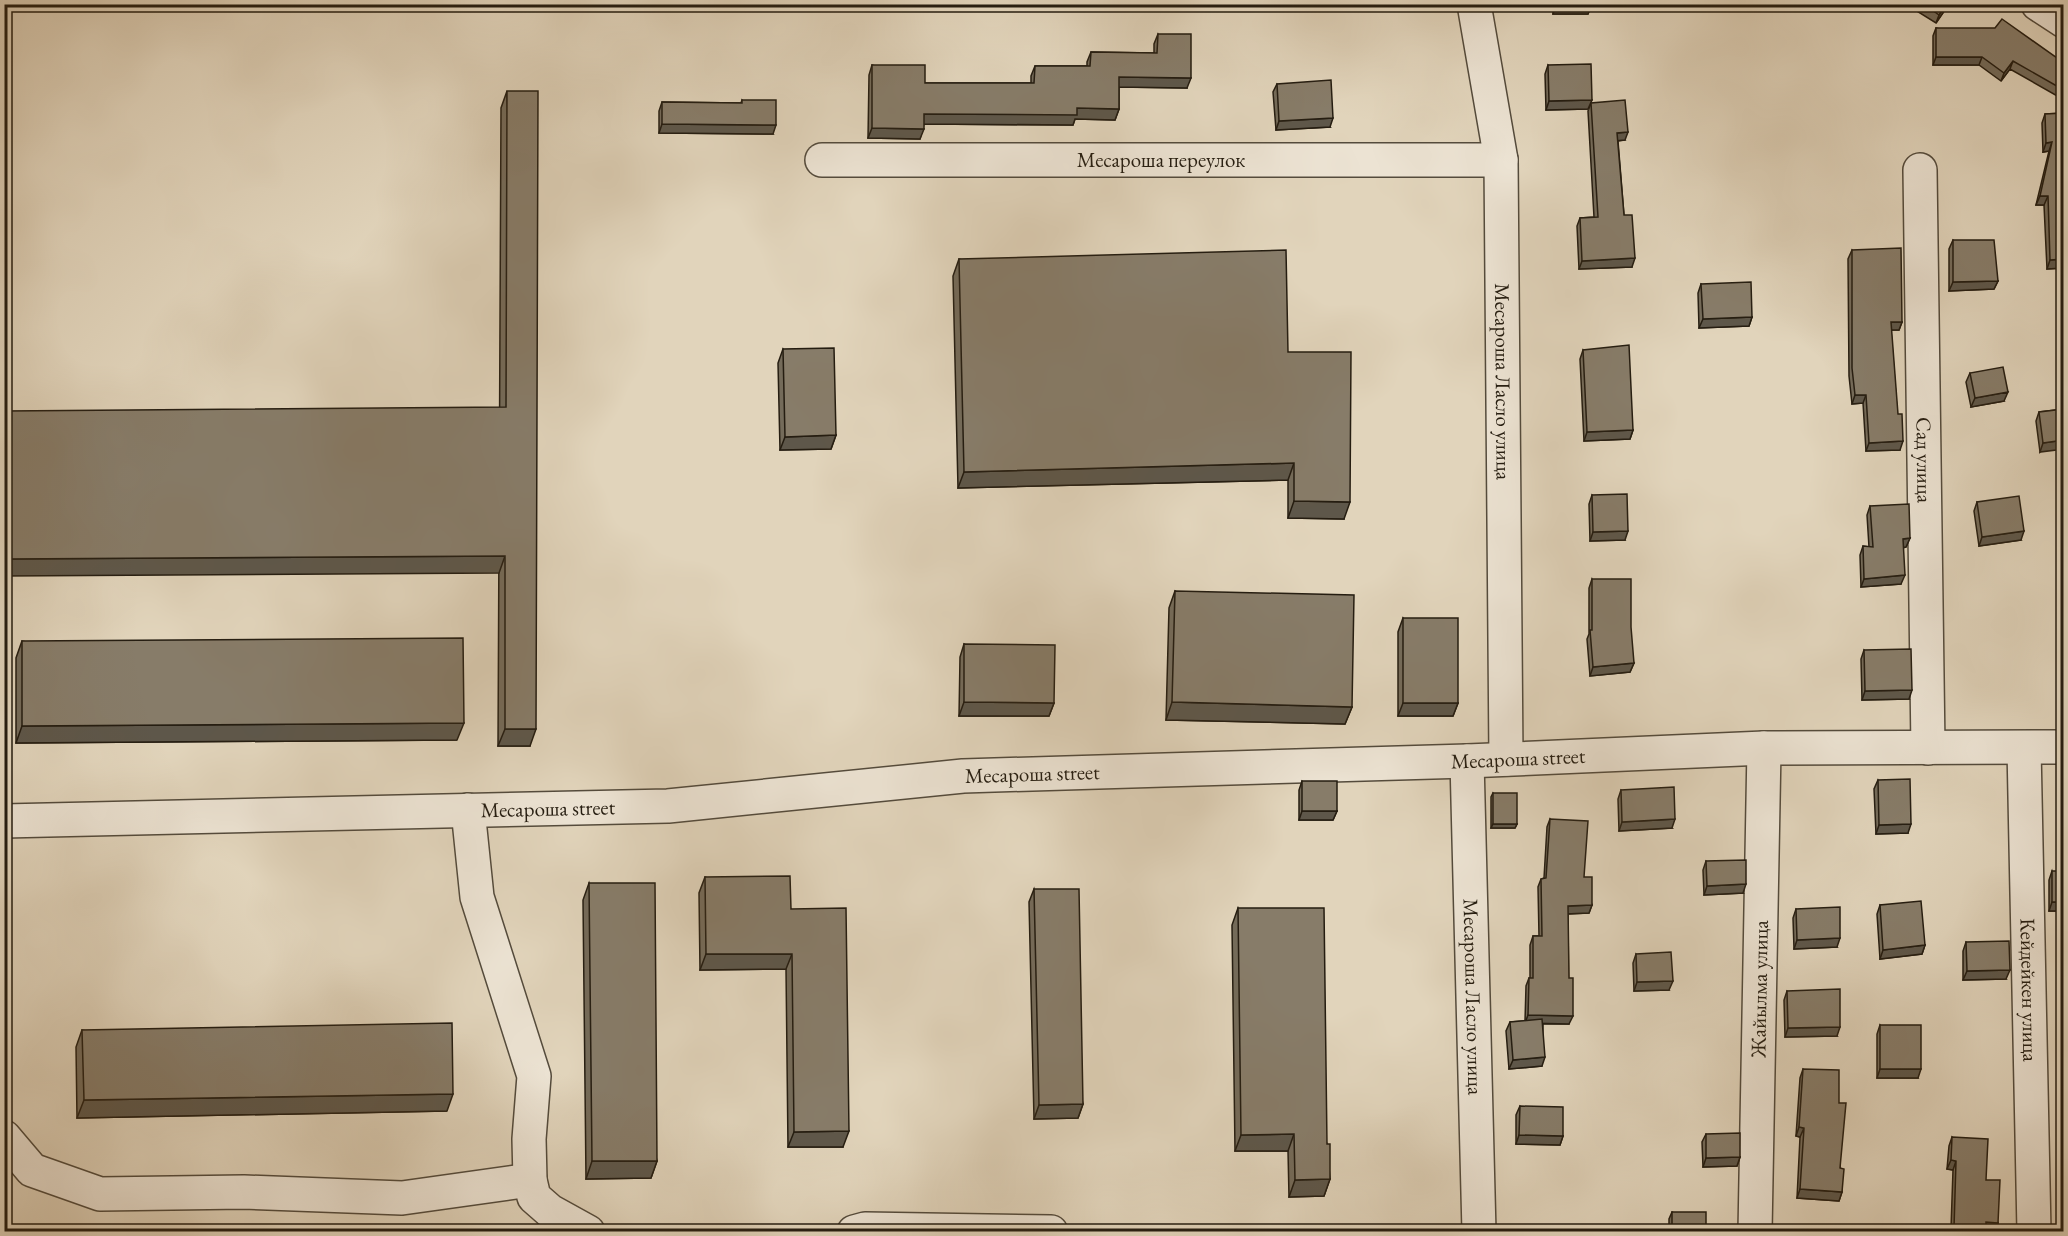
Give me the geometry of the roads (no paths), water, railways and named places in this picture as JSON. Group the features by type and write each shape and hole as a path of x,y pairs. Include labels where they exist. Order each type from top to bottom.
{"street":[{"name":"Месароша Ласло улица","path":"1474,4 1501,160 1506,759"},
{"path":"2038,4 2064,21"},
{"name":"Месароша переулок","path":"822,160 1501,160"},
{"name":"Сад улица","path":"1920,170 1928,748"},
{"name":"Месароша street","path":"4,821 668,806 963,776 1467,761 1764,748 2064,747"},
{"name":"Жайылма улица","path":"1755,1232 1764,748"},
{"name":"Кейдейкен улица","path":"2024,748 2034,1232"},
{"name":"Месароша Ласло улица","path":"1467,761 1479,1232"},
{"path":"468,810 477,897 534,1076 529,1139 530,1180 534,1197 550,1211 588,1232"},
{"path":"4,1137 32,1170 100,1194 244,1192 402,1198 530,1180"},
{"path":"854,1232 865,1229 1051,1232"}]}
